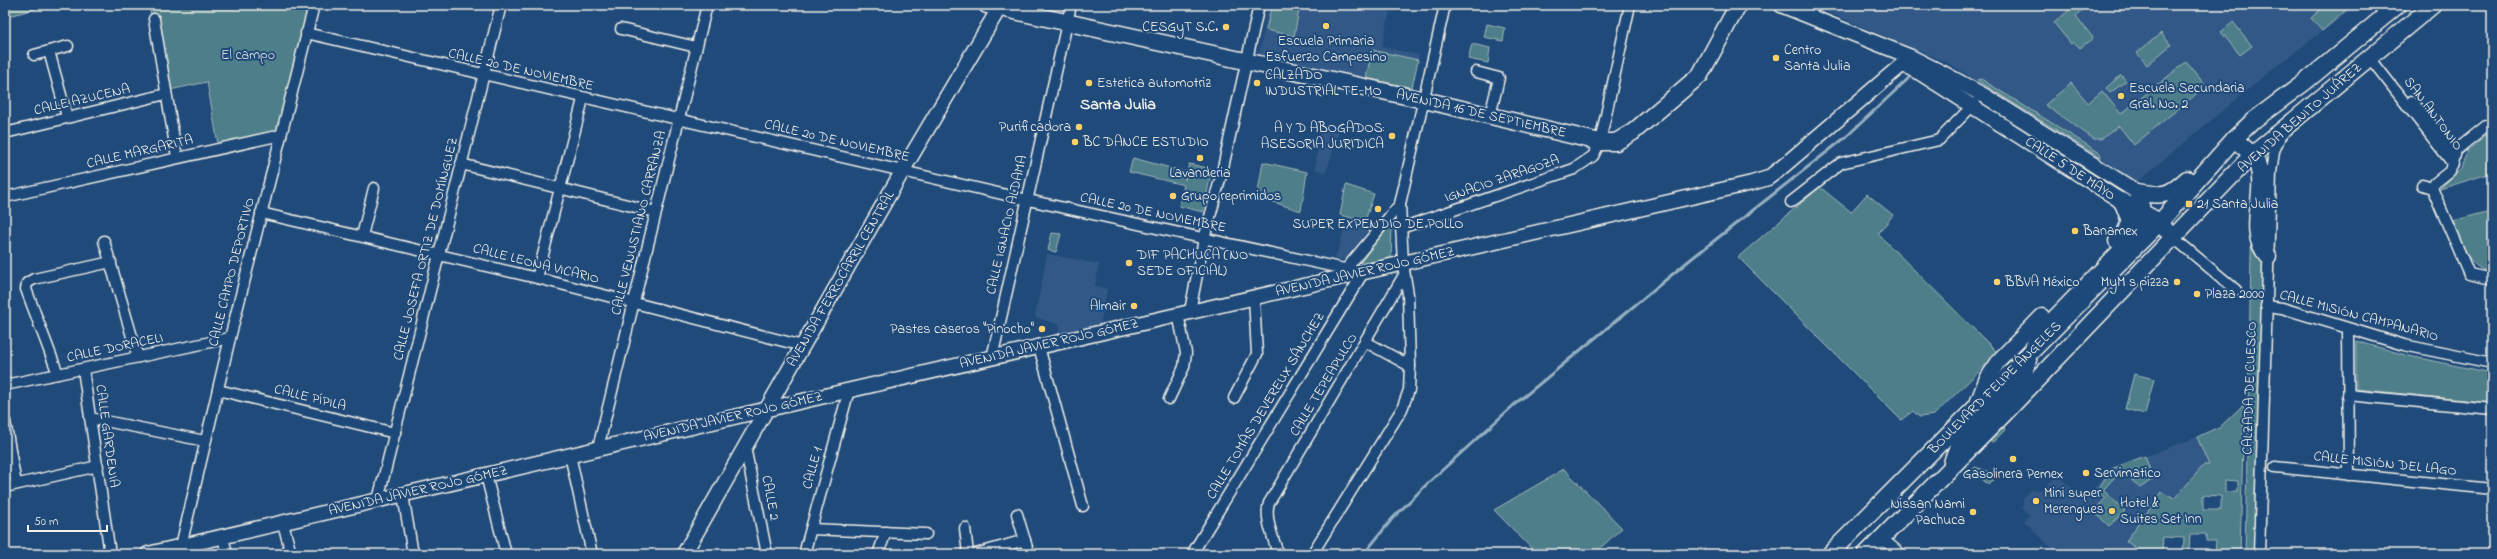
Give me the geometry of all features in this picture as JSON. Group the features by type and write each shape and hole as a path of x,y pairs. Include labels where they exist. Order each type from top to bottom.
{"main road":[{"name":"AVENIDA 16 DE SEPTIEMBRE","path":"996,6 1067,23 1424,100 1600,142 1616,142 1633,132 1700,75 1738,5"},
{"name":"AVENIDA BENITO JUÁREZ","path":"2160,222 2207,168 2254,120 2305,82 2398,5"},
{"name":"AVENIDA BENITO JUÁREZ","path":"2174,238 2252,155 2433,5"},
{"path":"2234,139 2252,155 2258,166 2257,233 2259,244 2268,256"},
{"path":"2137,192 2155,195 2173,192 2192,173 2207,168"},
{"path":"2121,201 2160,222 2174,238"},
{"name":"BOULEVARD FELIPE ÁNGELES","path":"1830,554 1976,406 2029,356 2160,222"},
{"name":"BOULEVARD FELIPE ÁNGELES","path":"1866,554 2174,238"},
{"path":"1950,468 1954,452 1962,438 2019,381 2027,367 2029,356"}],"street":[{"name":"CALLE CAMPO DEPORTIVO","path":"181,546 230,338 314,5"},
{"name":"CALLE JOSEFA ORTIZ DE DOMÍNGUEZ","path":"378,500 501,5"},
{"name":"CALLE VENUSTIANO CARRANZA","path":"598,448 707,5"},
{"name":"CALLE IGNACIO ALDAMA","path":"992,358 1071,5"},
{"path":"1169,399 1184,367 1186,353 1184,313 1222,172 1259,5"},
{"path":"1312,554 1402,409 1409,390 1410,366 1408,294 1404,270 1400,204 1445,5"},
{"name":"IGNACIO ZARAGOZA","path":"1401,228 1574,170 1593,156 1600,142 1630,5"},
{"name":"CALLE 5 DE MAYO","path":"1781,5 1878,46 1908,62 1985,96 2137,192 2143,203 2143,214"},
{"name":"AVENIDA FERROCARRIL CENTRAL","path":"684,554 996,6"},
{"path":"154,20 177,157"},
{"path":"621,29 696,47"},
{"name":"CALLE 20 DE NOVIEMBRE","path":"306,34 582,99 903,170 1028,200 1363,273"},
{"path":"34,55 68,46"},
{"path":"49,51 67,117"},
{"name":"SAN ANTONIO","path":"2370,58 2391,82 2399,87 2453,164"},
{"name":"CALLE 5 DE MAYO","path":"1908,62 1917,71 2121,201 2129,221 2124,233 2000,359 1986,380 1976,406"},
{"name":"AVENIDA JAVIER ROJO GÓMEZ","path":"148,554 768,408 1254,297 1363,273 1404,270 1768,178 1908,62"},
{"path":"1476,72 1499,78 1490,116"},
{"name":"CALLE AZUCENA","path":"5,133 166,94"},
{"path":"1791,202 1841,163 1939,140 1971,105 1985,96"},
{"path":"537,278 582,99"},
{"name":"SAN ANTONIO","path":"2427,125 2455,151"},
{"path":"2492,125 2486,126 2455,151 2453,164 2450,170 2434,183 2432,188 2467,276 2492,279"},
{"name":"CALZADA DE CUESCO","path":"2259,554 2268,256 2274,151 2282,129"},
{"name":"CALLE MARGARITA","path":"5,196 281,135"},
{"path":"461,164 656,212"},
{"path":"2422,185 2432,188"},
{"path":"362,236 374,188"},
{"path":"1346,269 1400,204"},
{"name":"CALLE LEONA VICARIO","path":"261,213 537,278 803,346"},
{"path":"2029,356 2039,333 2132,238 2142,222 2143,214"},
{"path":"2174,238 2236,290"},
{"path":"104,241 138,357"},
{"path":"58,374 26,289 26,283 34,279 111,262"},
{"name":"CALLE TEPEAPULCO","path":"1278,554 1267,509 1366,342 1404,270"},
{"name":"CALLE TOMÁS DEVEREUX SÁNCHEZ","path":"1192,554 1363,273"},
{"path":"1234,398 1257,354 1254,297"},
{"name":"CALLE MISIÓN CAMPANARIO","path":"2266,306 2282,308 2404,345 2492,363"},
{"path":"2348,329 2349,474"},
{"name":"CALLE DORACELI","path":"5,385 230,338"},
{"path":"1366,342 1410,366"},
{"path":"1039,347 1083,506"},
{"name":"CALLE GARDENIA","path":"83,369 110,554"},
{"name":"CALLE PÍPILA","path":"218,390 395,433"},
{"name":"CALLE 1","path":"804,554 849,390"},
{"path":"2348,395 2492,409"},
{"path":"90,418 205,441"},
{"path":"5,421 16,484"},
{"name":"CALLE 2","path":"745,447 767,554"},
{"path":"570,455 592,554"},
{"path":"5,487 98,466"},
{"name":"CALLE MISIÓN DEL LAGO","path":"2275,467 2492,489"},
{"path":"486,475 506,554"},
{"path":"403,495 413,554"},
{"path":"1017,514 1029,554"},
{"path":"283,523 291,554"},
{"path":"965,528 968,554"},
{"path":"811,529 926,534"},
{"path":"878,554 886,532"},
{"path":"223,537 227,554"},
{"path":"1881,538 1901,554"},
{"path":"976,554 1025,540"}],"shaded area":[{"name":"Escuela Primaria Esfuerzo Campesino","path":"1269,5 1391,5 1382,47 1419,55 1412,88 1259,54"},
{"name":"Escuela Secundaria Gral. No. 2","path":"1810,5 2358,5 2274,68 2137,182 1948,63"},
{"path":"1321,127 1339,132 1326,173 1315,169"},
{"path":"1348,218 1372,224 1347,260 1335,259"},
{"path":"1047,254 1099,264 1095,286 1107,289 1100,326 1059,335 1060,325 1035,317"},
{"path":"2197,437 2209,465 2204,465 2167,507 2133,554 2058,554 2024,521 2029,515 2023,508 2023,498 2031,490 2041,490 2058,475 2084,499 2111,469"}],"green space":[{"path":"5,5 50,5 5,17"},
{"name":"El campo","path":"149,5 313,5 281,131 218,144 207,82 165,91"},
{"path":"1272,5 1300,5 1294,36 1266,30"},
{"path":"2075,5 2088,5 2076,16 2093,38 2080,48 2074,42 2071,44 2054,23"},
{"path":"2326,5 2352,5 2322,31 2311,18"},
{"path":"2233,22 2252,46 2240,55 2221,32"},
{"path":"1487,24 1505,28 1503,41 1484,37"},
{"path":"2161,33 2171,45 2147,65 2137,53"},
{"path":"1472,44 1490,48 1488,63 1468,59"},
{"path":"1372,50 1418,60 1412,88 1366,78"},
{"path":"2186,62 2206,86 2134,145 2119,126 2101,139 2094,139 2045,105 2071,83 2088,103 2102,91 2121,114"},
{"path":"2121,75 2126,81 2110,93 2106,88"},
{"path":"1981,79 2100,153 2101,158 1977,80"},
{"path":"1985,103 2021,125 2017,127 1985,107"},
{"path":"2486,135 2489,136 2488,174 2440,189 2461,168 2467,151"},
{"path":"2253,156 2269,156 2258,554 2245,554"},
{"path":"1133,158 1186,172 1185,180 1189,164 1212,169 1203,212 1179,206 1184,185 1129,172"},
{"path":"1263,162 1307,172 1301,211 1257,197"},
{"path":"1346,185 1374,194 1365,221 1340,215"},
{"path":"1820,187 1851,212 1867,194 1893,215 1878,234 1998,353 1934,415 1919,417 1913,411 1901,420 1738,257"},
{"path":"2490,211 2490,272 2475,265 2470,259 2453,221"},
{"path":"1389,225 1392,226 1391,259 1360,263"},
{"path":"1052,233 1061,234 1056,252 1048,250"},
{"path":"2356,341 2409,356 2491,373 2492,403 2356,389"},
{"path":"2134,374 2154,379 2145,414 2125,409"},
{"path":"2244,404 2240,554 2215,554 2216,541 2206,541 2206,534 2190,534 2189,554 2133,554 2137,549 2126,541 2162,492 2174,499 2204,465 2209,465 2197,437 2221,426","holes":["2225,480 2238,481 2238,492 2225,492","2203,495 2221,496 2221,510 2203,510","2163,537 2184,538 2183,552 2162,552"]},
{"path":"2003,424 2005,430 1993,442 1986,441"},
{"path":"2145,456 2153,479 2140,488 2121,470 2103,490 2125,511 2109,526 2093,511 2105,499 2097,491 2111,469"},
{"path":"1975,467 1987,471 1995,478 1988,485 1973,469"},
{"path":"1564,469 1622,528 1594,554 1537,554 1494,510"}],"waterway":[{"path":"1364,554 1392,519 1428,483 1515,404 1691,259 1846,137 1911,76"}],"place":[{"name":"Escuela Primaria Esfuerzo Campesino","path":"1326,26"},
{"name":"CESGyT S.C.","path":"1226,27"},
{"name":"Centro Santa Julia","path":"1776,58"},
{"name":"Estetica automotriz","path":"1089,83"},
{"name":"CALZADO INDUSTRIAL TE-MO","path":"1257,83"},
{"name":"Escuela Secundaria Gral. No. 2","path":"2121,96"},
{"name":"Purificadora","path":"1079,127"},
{"name":"A Y D ABOGADOS: ASESORIA JURIDICA","path":"1392,136"},
{"name":"BC DANCE ESTUDIO","path":"1075,142"},
{"name":"Lavanderia","path":"1200,158"},
{"name":"Grupo reprimidos","path":"1173,196"},
{"name":"21 Santa Julia","path":"2189,204"},
{"name":"SUPER EXPENDIO DE POLLO","path":"1378,209"},
{"name":"Banamex","path":"2075,231"},
{"name":"DIF PACHUCA (NO SEDE OFICIAL)","path":"1129,263"},
{"name":"BBVA México","path":"1997,282"},
{"name":"MyM s pizza","path":"2177,282"},
{"name":"Plaza 2000","path":"2197,294"},
{"name":"Almair","path":"1134,306"},
{"name":"Pastes caseros \"Pinocho\"","path":"1042,329"},
{"name":"Gasolinera Pemex","path":"2013,459"},
{"name":"Servimatico","path":"2086,473"},
{"name":"Mini super Merengues","path":"2036,501"},
{"name":"Hotel & Suites Set Inn","path":"2112,511"},
{"name":"Nissan Nami Pachuca","path":"1973,512"}],"district":[{"name":"Santa Julia","path":"1118,105"}]}
